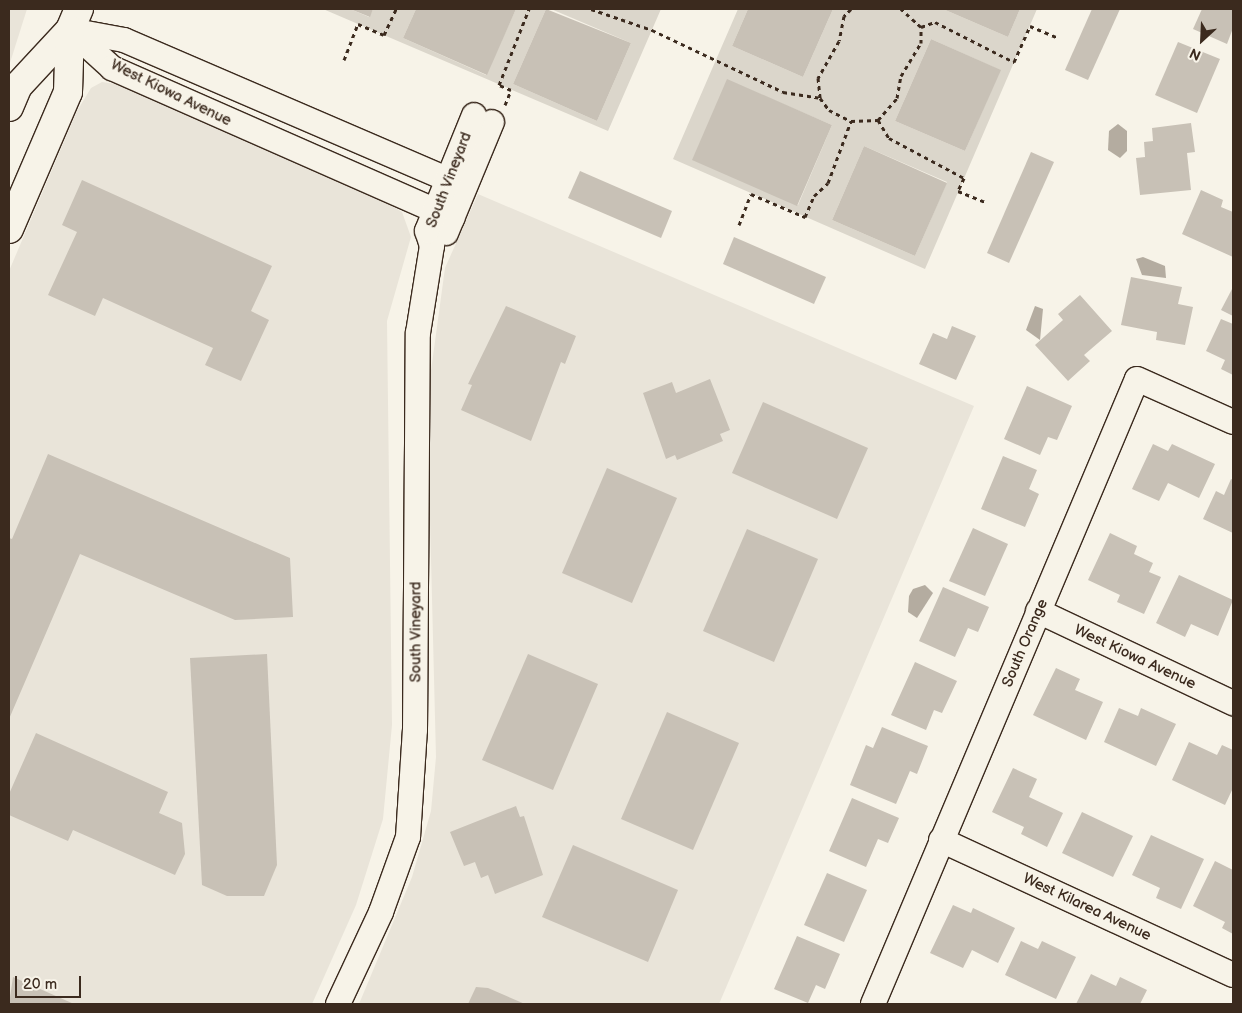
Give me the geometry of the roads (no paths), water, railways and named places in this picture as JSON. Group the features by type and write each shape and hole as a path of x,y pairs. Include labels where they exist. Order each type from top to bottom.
{"main road":[{"path":"9,107 18,86 74,19"},
{"path":"9,229 68,92 74,19"}],"street":[{"name":"West Kiowa Avenue","path":"74,19 456,183"},
{"name":"West Kiowa Avenue","path":"74,19 112,68 443,215"},
{"name":"South Vineyard","path":"338,1004 381,912 408,837 415,730 418,334 432,246 444,237 443,215 456,183 489,118"},
{"name":"South Orange","path":"873,1004 1137,379 1233,422"},
{"name":"West Kiowa Avenue","path":"1038,611 1233,703"},
{"name":"West Kilarea Avenue","path":"941,840 1233,975"}]}
